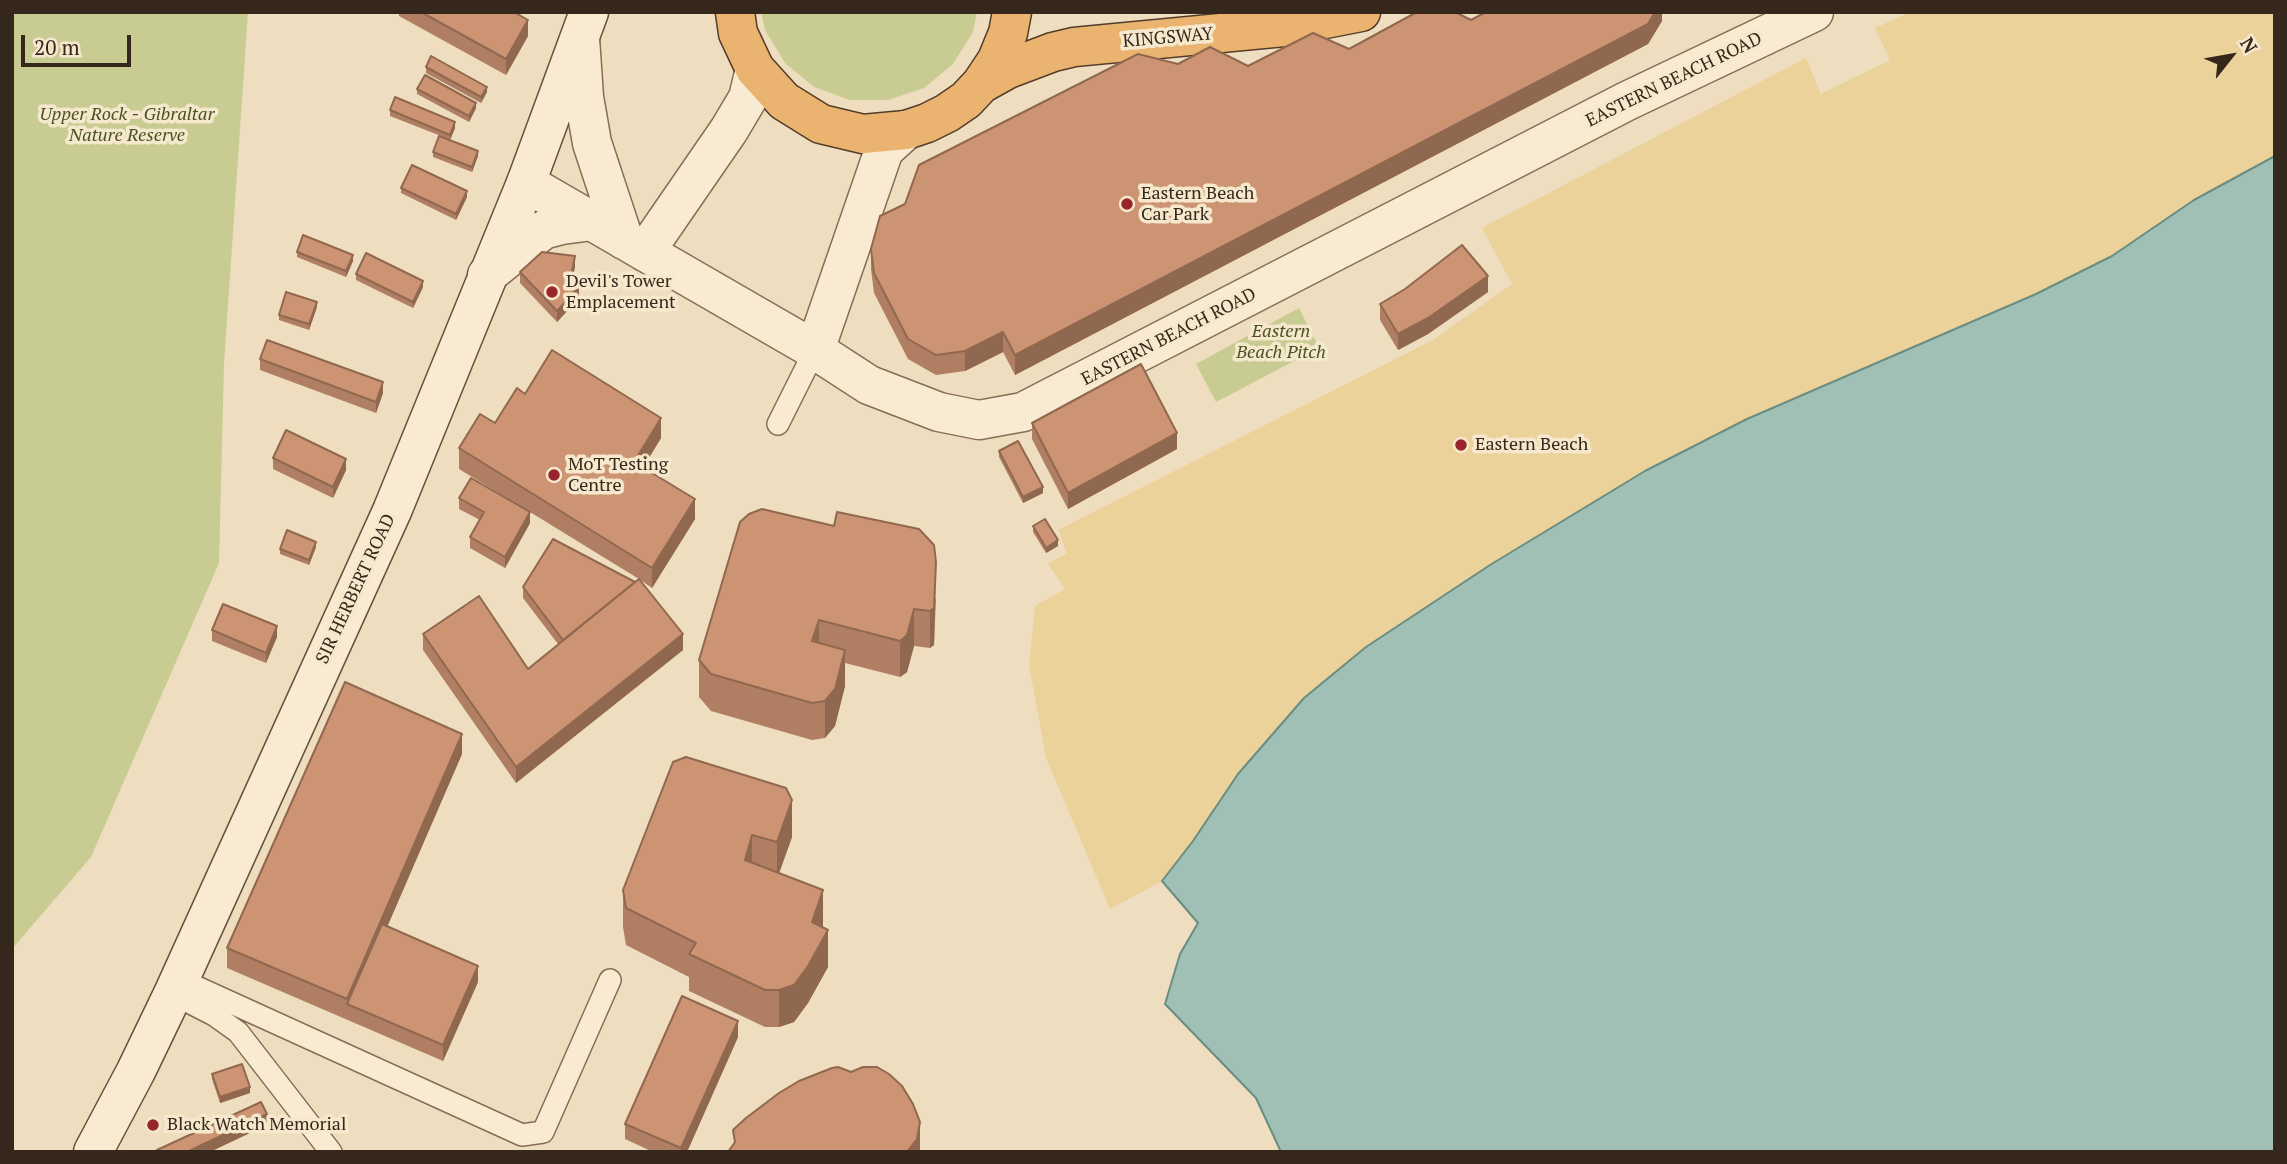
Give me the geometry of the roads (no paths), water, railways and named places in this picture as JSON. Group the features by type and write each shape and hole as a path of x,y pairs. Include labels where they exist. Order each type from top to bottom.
{"highway":[{"path":"735,12 738,33 755,69 783,102 821,124 863,134 906,130 928,123 966,100 997,60 1009,33 1012,12"},
{"name":"KINGSWAY","path":"981,84 1008,69 1074,47 1284,27 1329,16 1361,12"}],"street":[{"name":"EASTERN BEACH ROAD","path":"526,183 814,350 869,385 939,412 979,420 1023,412 1627,101 1814,12"},
{"path":"584,25 584,97 593,144 620,238"},
{"name":"SIR HERBERT ROAD","path":"93,1152 136,1071 176,986 392,511 526,183 584,25"},
{"path":"620,238 729,130 748,98 755,69"},
{"path":"814,350 884,150 906,130"},
{"path":"487,275 543,230 562,225 620,238"}],"lane":[{"path":"778,424 814,350"},
{"path":"176,986 522,1135 543,1132 610,980"},
{"path":"176,986 238,1032 331,1152"}],"water":[{"path":"2275,156 2275,1152 1281,1152 1256,1098 1165,1004 1180,954 1198,923 1162,881 1193,841 1238,774 1304,698 1366,647 1490,565 1645,471 1747,419 2036,294 2112,256 2194,200"}],"place":[{"name":"Eastern Beach Car Park","path":"1127,204"},
{"name":"Devil's Tower Emplacement","path":"552,292"},
{"name":"Eastern Beach","path":"1461,445"},
{"name":"MoT Testing Centre","path":"554,475"},
{"name":"Black Watch Memorial","path":"153,1125"}],"park label":[{"name":"Upper Rock - Gibraltar Nature Reserve","path":"127,125"},
{"name":"Eastern Beach Pitch","path":"1281,342"}]}
